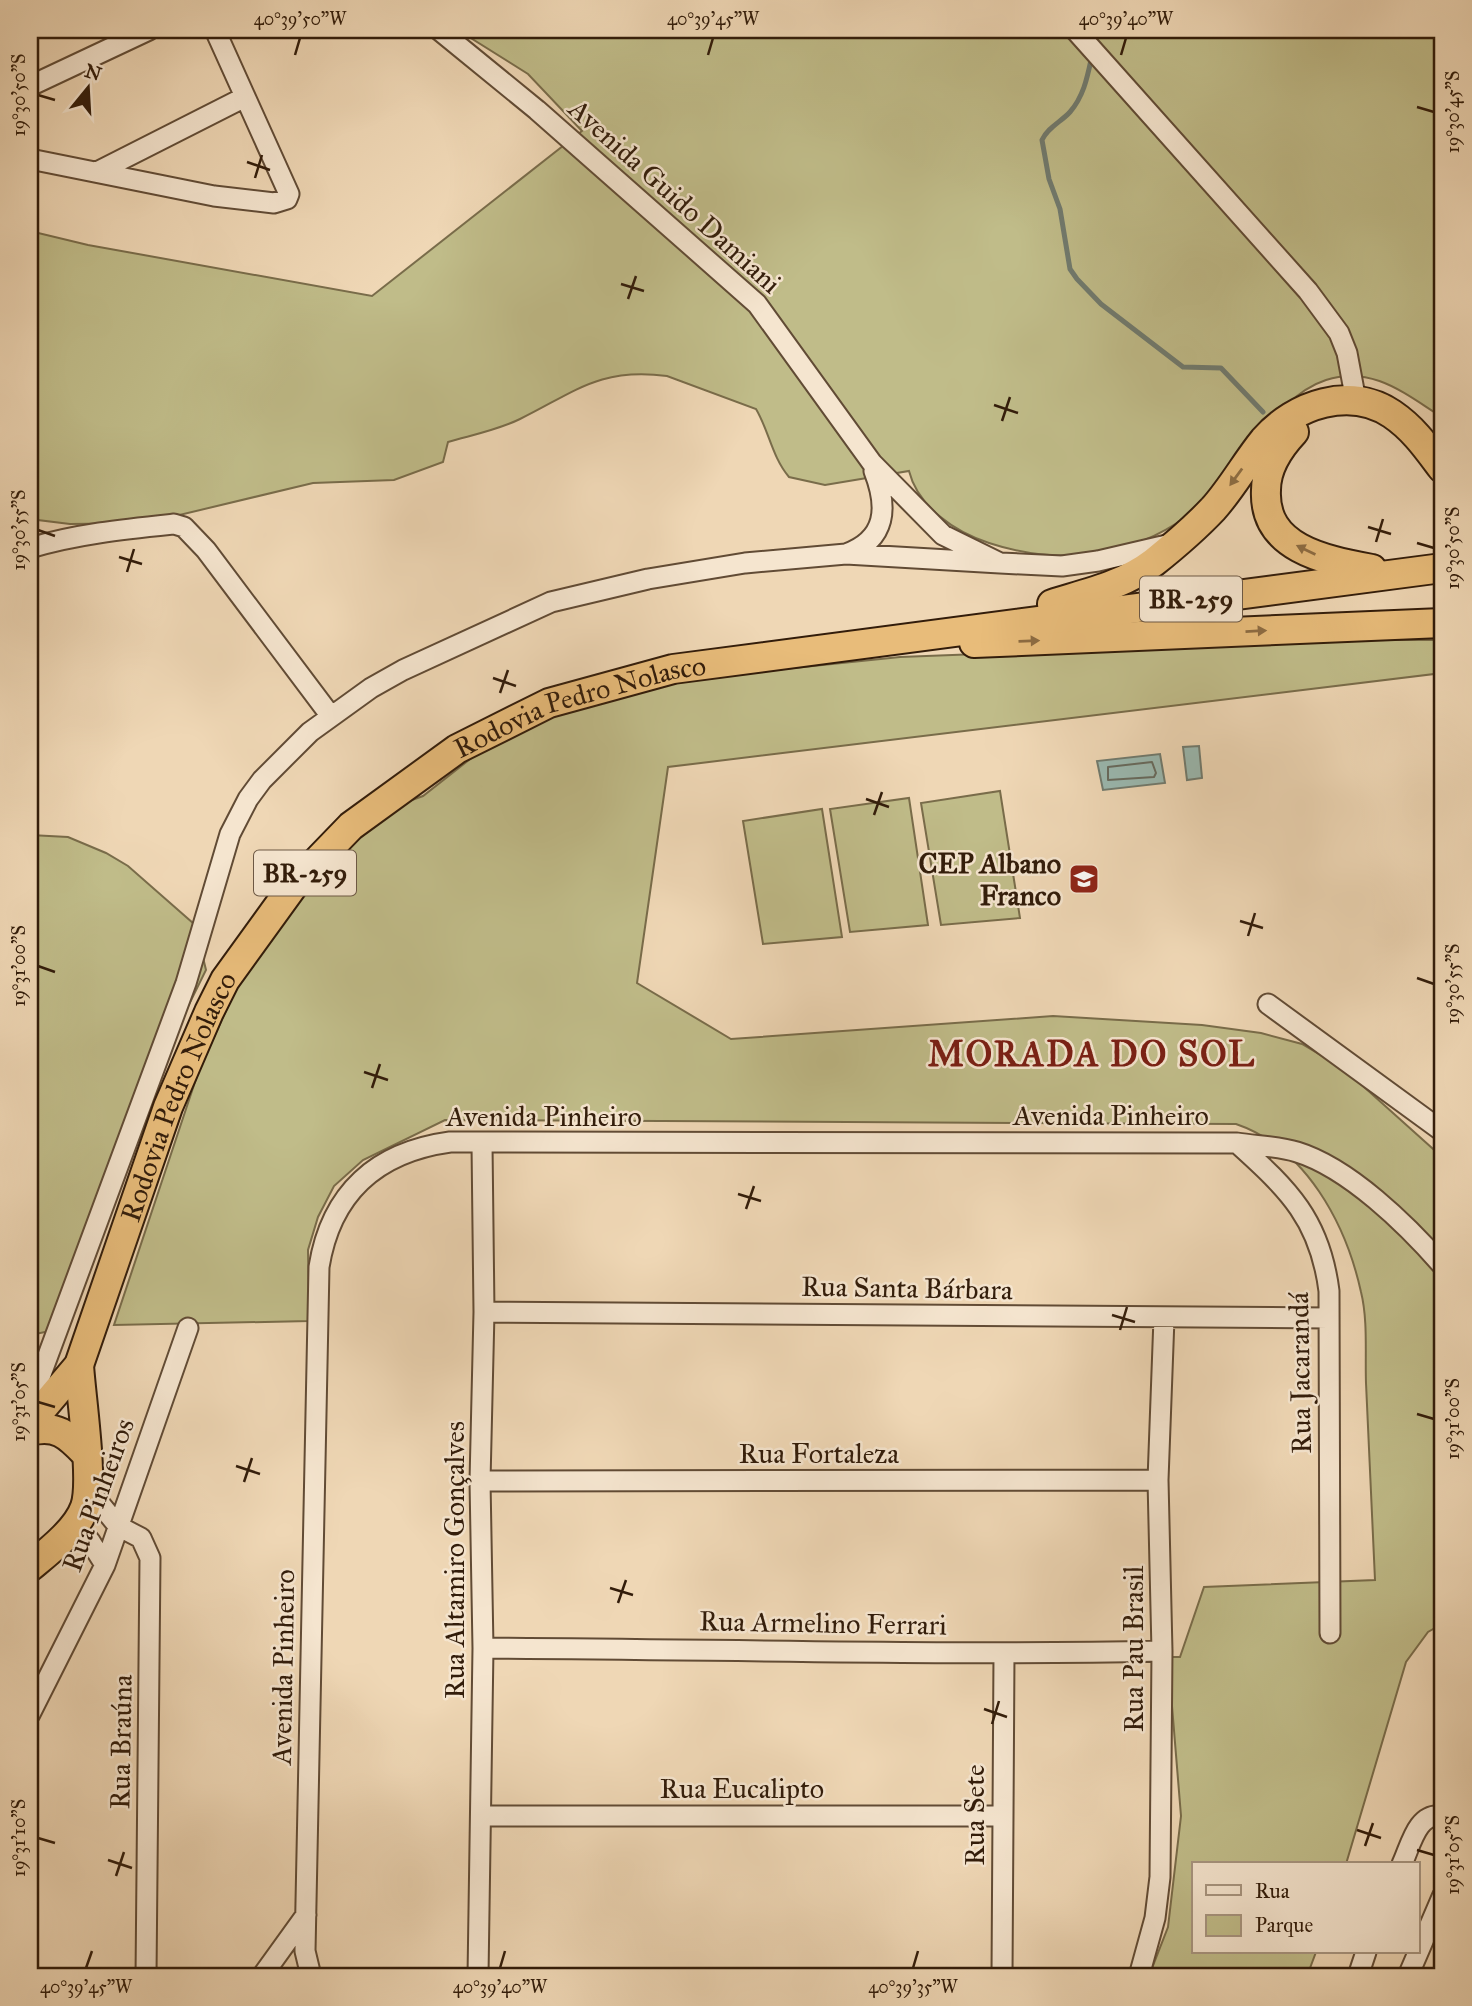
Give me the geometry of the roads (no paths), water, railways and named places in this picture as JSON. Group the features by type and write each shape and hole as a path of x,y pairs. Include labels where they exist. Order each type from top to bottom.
{"highway":[{"path":"986,626 1130,578 1176,543 1214,507 1265,439 1286,418 1318,403 1356,401 1390,412 1419,436 1442,468"},
{"path":"1395,573 1335,562 1289,542 1269,521 1265,508 1266,479 1272,461 1284,443 1301,426 1322,416 1345,413 1367,418 1386,428 1408,446 1442,490"},
{"name":"Rodovia Pedro Nolasco","path":"30,1423 79,1365 168,1107 214,1001 269,915 293,886 351,826 457,748 549,703 673,669 790,651 1442,568"},
{"path":"790,651 1442,623"},
{"name":"Rodovia Pedro Nolasco","path":"30,1567 82,1514 88,1489 79,1365"},
{"path":"30,1431 47,1427 64,1432 85,1453"},
{"path":"30,1536 65,1533"}],"street":[{"path":"30,86 149,30"},
{"path":"30,159 250,200 274,203 287,199 289,194 243,98 215,30"},
{"name":"Avenida Guido Damiani","path":"439,30 537,110 757,304 872,463 943,535 1000,563 1062,566 1110,559 1176,543"},
{"path":"1075,30 1308,291 1339,333 1347,353 1356,401"},
{"path":"97,172 243,98"},
{"name":"Avenida Guido Damiani","path":"846,554 871,541 879,527 883,493 872,463"},
{"path":"30,548 54,541 174,523 184,527 206,550 330,715"},
{"path":"30,1404 186,984 220,862 238,817 270,771 330,715 403,670 551,602 648,579 745,563 846,554 1000,563"},
{"path":"1268,1004 1442,1131"},
{"name":"Avenida Pinheiro","path":"312,1976 305,1951 321,1250 326,1232 342,1201 373,1170 407,1150 450,1142 1237,1143 1298,1152 1336,1172 1416,1236 1442,1265"},
{"name":"Rua Jacarandá","path":"1237,1143 1281,1183 1313,1230 1326,1269 1329,1318 1330,1633"},
{"name":"Rua Altamiro Gonçalves","path":"478,1976 483,1648 480,1481 484,1312 482,1144"},
{"name":"Rua Santa Bárbara","path":"484,1312 1329,1318"},
{"name":"Rua Pau Brasil","path":"1139,1976 1155,1918 1160,1877 1163,1651 1158,1480 1164,1318"},
{"name":"Rua Pinheiros","path":"30,1714 105,1565 188,1328"},
{"name":"Rua Fortaleza","path":"480,1481 1158,1480"},
{"name":"Rua Braúna","path":"88,1489 118,1526 134,1532 147,1548 152,1583 146,1976"},
{"path":"65,1533 90,1541 105,1565"},
{"name":"Rua Armelino Ferrari","path":"483,1648 1004,1654 1163,1651"},
{"name":"Rua Sete","path":"1002,1976 1004,1654"},
{"path":"1403,1862 1424,1820 1433,1814 1442,1816"},
{"name":"Rua Eucalipto","path":"482,1816 1002,1816"},
{"path":"1420,1948 1442,1897"},
{"path":"262,1976 306,1914"},
{"path":"1358,1976 1365,1954"},
{"path":"1408,1976 1417,1954"}],"water":[{"path":"1199,746 1202,778 1187,780 1183,747"},
{"path":"1160,754 1165,783 1103,790 1097,761"}],"waterway":[{"path":"1091,60 1078,100 1042,140 1049,179 1060,209 1070,269 1101,304 1183,367 1221,368 1263,412"}],"place":[{"name":"CEP Albano Franco","path":"1084,879"}],"district":[{"name":"MORADA DO SOL","path":"1092,1054"}]}
